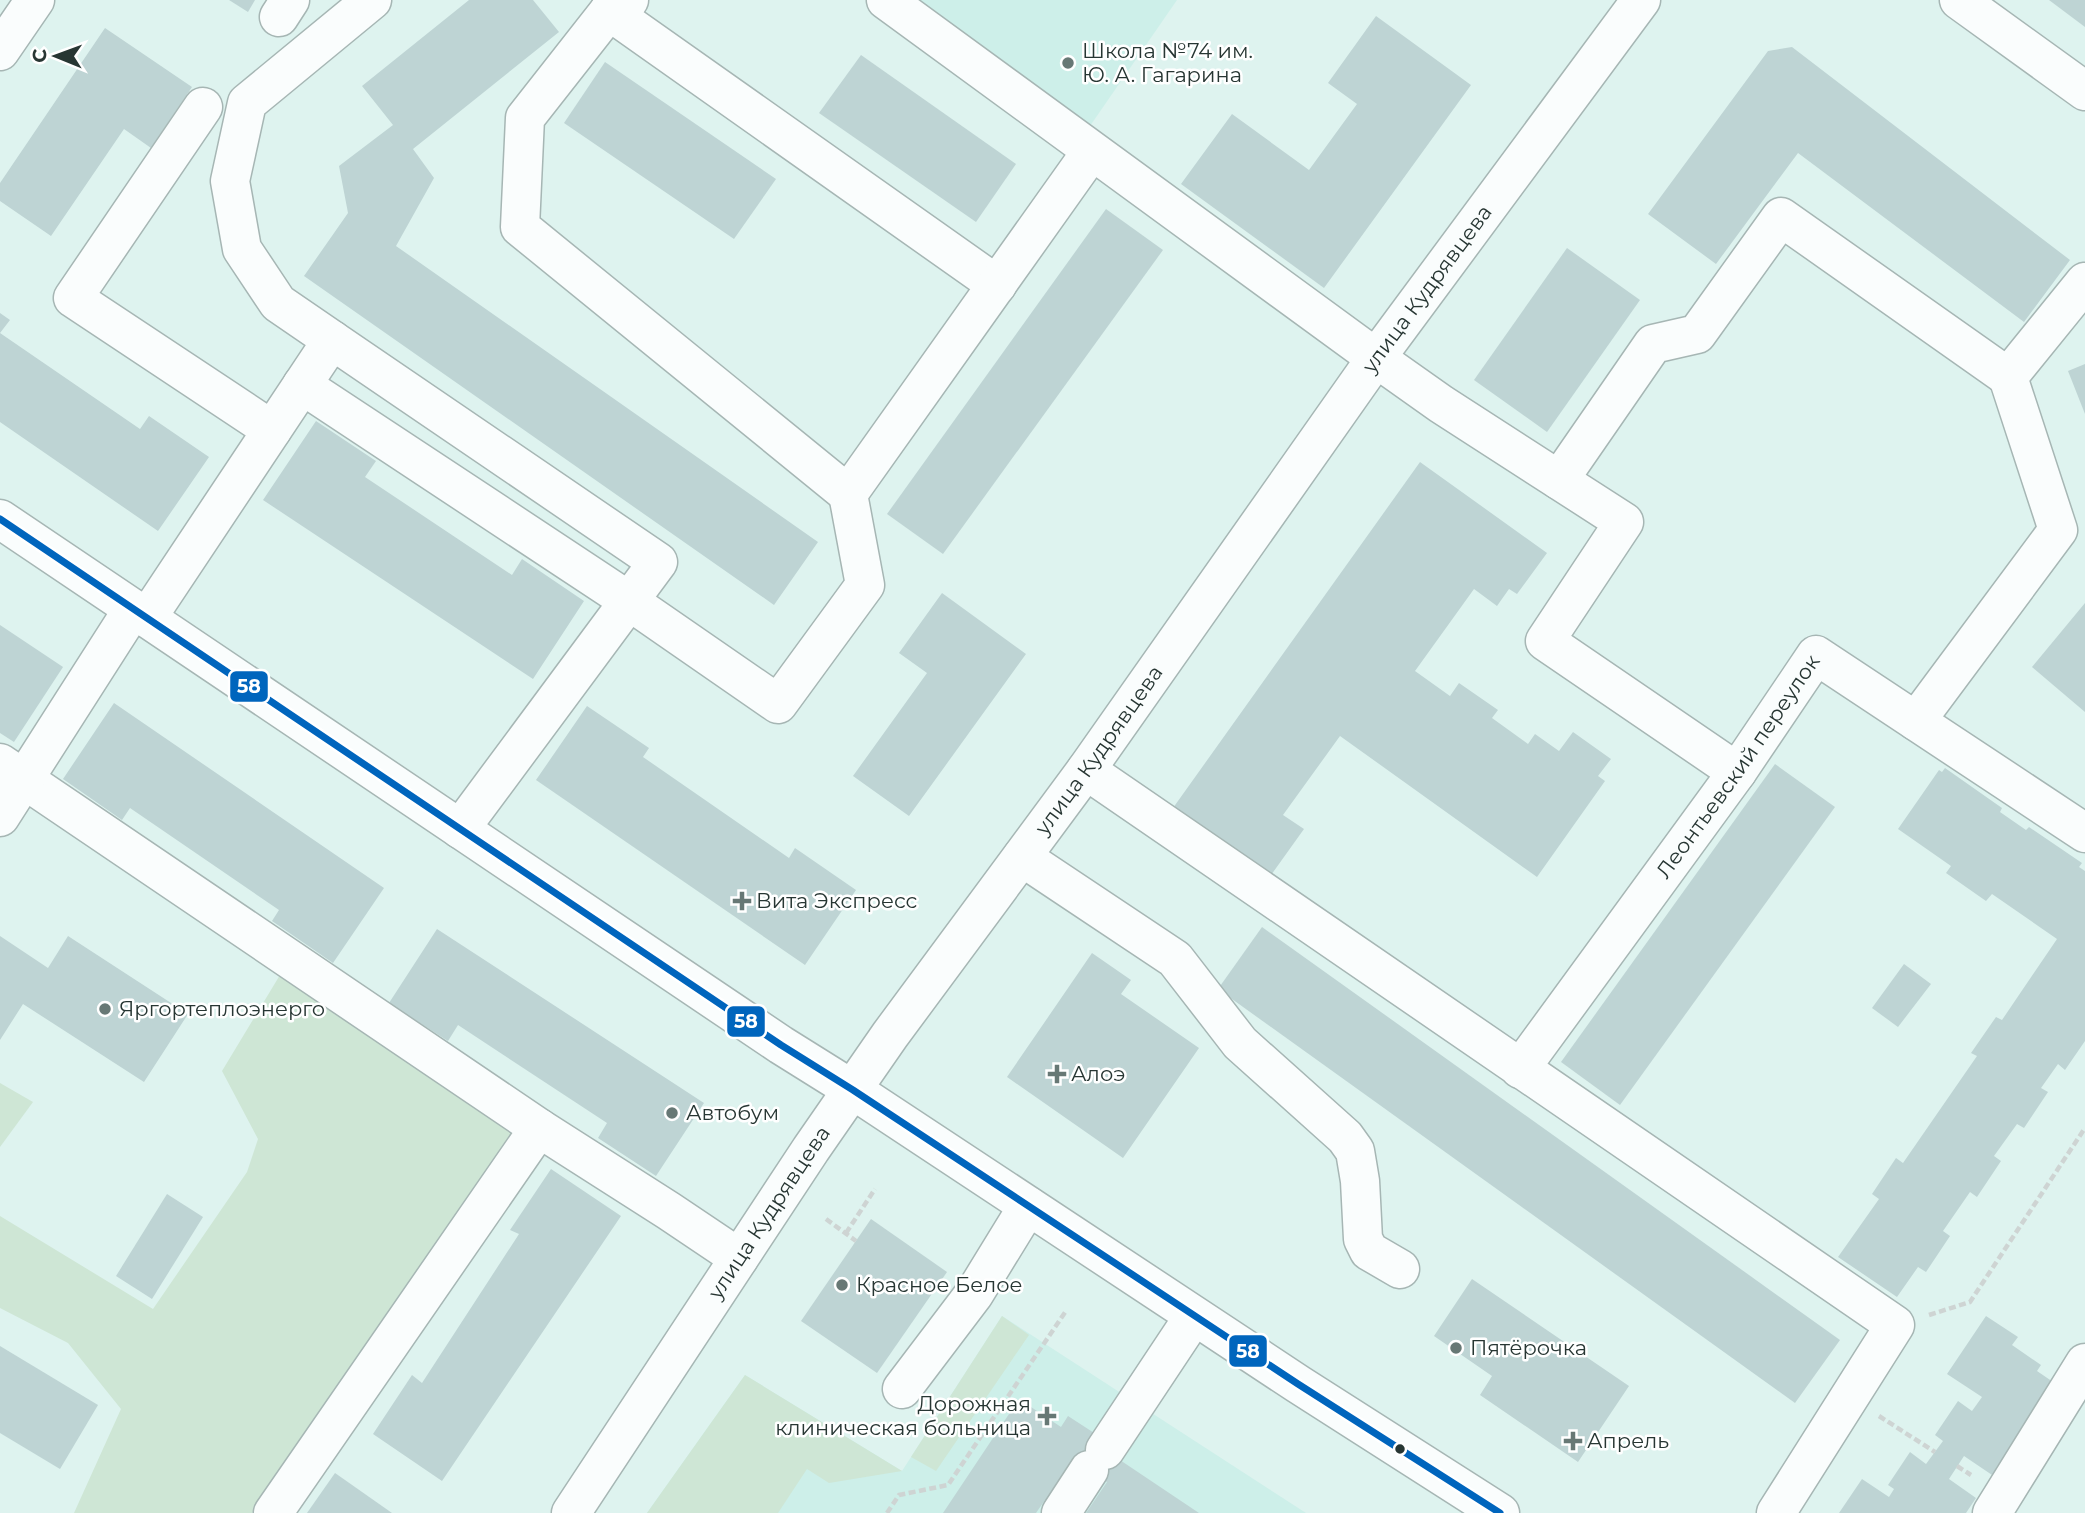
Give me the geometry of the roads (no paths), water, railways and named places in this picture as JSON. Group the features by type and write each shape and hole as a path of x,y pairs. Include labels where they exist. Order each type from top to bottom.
{"street":[{"path":"0,51 35,0"},
{"path":"373,0 247,103 230,181 242,249 278,303 657,562 460,829"},
{"path":"886,0 1091,152 1441,404 1624,522 1545,641 1737,772"},
{"name":"улица Кудрявцева","path":"570,1513 738,1258 890,1035 1086,770 1376,358 1642,0"},
{"path":"1958,0 2085,91"},
{"path":"302,385 629,601 778,704 865,584 848,494 520,227 525,118 619,5 997,285"},
{"path":"203,107 73,298 272,430"},
{"path":"848,494 1091,152"},
{"path":"1559,480 1653,344 1696,334 1781,218 2008,377 2058,530 1916,721"},
{"path":"2008,377 2085,282"},
{"path":"0,817 12,772 140,613 272,430 332,340"},
{"path":"0,519 781,1045 1500,1513"},
{"name":"Леонтьевский переулок","path":"1520,1069 1737,772 1816,655 2085,833"},
{"path":"1086,770 1895,1325 1776,1513"},
{"path":"12,772 539,1128 738,1258"},
{"path":"1022,857 1175,959 1240,1043 1345,1137 1355,1150 1360,1181 1363,1240 1369,1251 1399,1269"},
{"path":"273,1513 539,1128"},
{"path":"902,1388 974,1294 1028,1206"},
{"path":"1061,1513 1194,1315"},
{"path":"1992,1513 2085,1363"}],"place":[{"name":"Школа №74 им. Ю. А. Гагарина","path":"1068,63"},
{"name":"Вита Экспресс","path":"742,901"},
{"name":"Яргортеплоэнерго","path":"105,1009"},
{"name":"Алоэ","path":"1057,1074"},
{"name":"Автобум","path":"672,1113"},
{"name":"Красное Белое","path":"842,1285"},
{"name":"Пятёрочка","path":"1456,1348"},
{"name":"Дорожная клиническая больница","path":"1047,1416"},
{"name":"Апрель","path":"1573,1441"}]}
